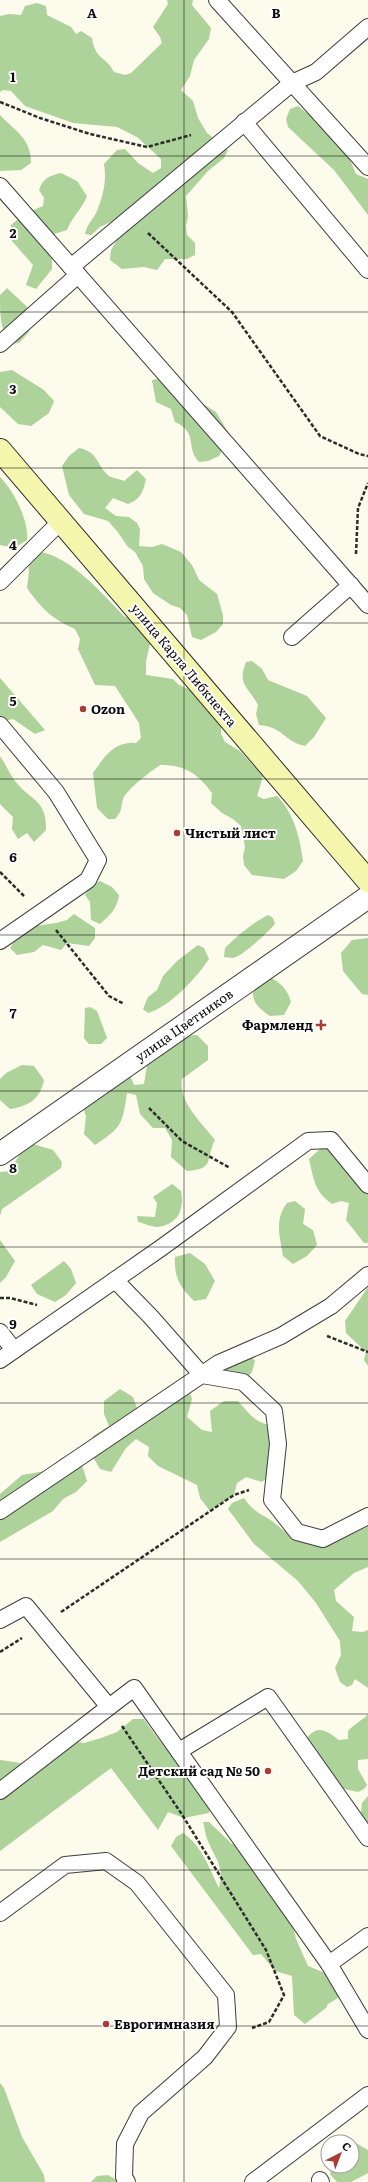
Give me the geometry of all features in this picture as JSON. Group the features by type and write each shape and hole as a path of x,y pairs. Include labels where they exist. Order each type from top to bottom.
{"main road":[{"name":"улица Карла Либкнехта","path":"0,450 368,881"}],"street":[{"name":"улица Цветников","path":"0,1154 368,897"}],"lane":[{"path":"217,0 368,167"},
{"path":"0,344 130,216 292,83 316,72 368,27"},
{"path":"244,122 368,270"},
{"path":"0,186 368,605"},
{"path":"0,582 61,521"},
{"path":"292,637 351,586"},
{"path":"0,726 56,792 98,860 88,880 0,941"},
{"path":"0,1360 115,1280 308,1141 331,1140 368,1185"},
{"path":"0,1511 219,1363 281,1336 331,1306 368,1275"},
{"path":"115,1280 152,1317 202,1375 243,1382 274,1411 278,1444 272,1500 297,1532 323,1539 368,1516"},
{"path":"0,1332 14,1350"},
{"path":"0,1620 26,1606 109,1707"},
{"path":"0,1791 134,1688 329,1964 368,2030"},
{"path":"179,1751 268,1697 368,1838"},
{"path":"0,1913 65,1864 106,1861 137,1883 226,1995 228,2027 205,2057 141,2113 125,2144 124,2177 127,2182"},
{"path":"329,1964 368,1936"},
{"path":"253,2182 368,2095"}],"path":[{"path":"0,102 40,118 90,134 147,147 196,134"},
{"path":"130,216 232,312 320,436 368,456"},
{"path":"351,586 356,550 358,508 368,483"},
{"path":"0,872 42,912 109,996 124,1004"},
{"path":"149,1108 182,1141 237,1172 261,1176"},
{"path":"302,1323 336,1340 368,1352"},
{"path":"42,1625 234,1495 250,1490 272,1500"},
{"path":"109,1707 181,1812 266,1950 284,1995 269,2022 219,2039"}],"green space":[{"path":"167,0 193,0 192,5 211,28 209,39 194,60 190,76 181,90 193,101 198,118 207,133 228,150 224,158 208,171 186,196 188,216 186,226 187,235 195,243 195,255 187,259 165,259 157,270 144,267 122,269 110,260 111,250 120,235 119,226 113,221 100,227 91,235 85,234 97,211 103,194 105,182 104,164 117,150 125,149 138,163 153,173 161,168 161,159 137,137 117,127 73,123 25,106 11,91 3,90 0,92 0,16 9,14 21,15 25,6 37,3 46,6 47,15 71,27 76,34 81,31 92,38 93,45 98,54 108,63 114,72 125,75 131,73 162,43 153,27 168,4"},
{"path":"298,106 350,147 350,160 356,174 368,179 368,215 334,170 288,127 286,119 290,109"},
{"path":"0,115 21,136 28,147 31,163 21,170 0,171"},
{"path":"61,173 77,181 87,196 67,230 54,234 48,241 52,257 52,269 36,289 26,285 33,265 12,241 11,225 24,214 43,206 44,198 39,190 42,183 47,178"},
{"path":"7,288 27,308 33,319 32,326 19,343 10,344 2,327 0,295"},
{"path":"12,370 44,390 54,401 49,413 31,426 18,424 0,407 0,372"},
{"path":"163,378 216,412 228,432 226,444 219,456 208,461 199,462 193,451 187,431 175,422 171,409 156,402 152,380"},
{"path":"79,448 94,456 110,477 124,481 137,470 146,479 142,491 136,500 128,504 113,498 105,508 116,516 129,517 137,523 140,529 139,546 152,547 162,544 181,552 192,565 199,580 217,594 223,615 223,624 216,632 201,640 192,637 187,615 180,608 171,605 153,593 144,579 143,566 135,552 128,547 117,531 108,521 84,514 69,495 62,466 69,456"},
{"path":"0,477 20,507 26,524 27,540 14,548 0,545"},
{"path":"40,552 52,555 64,561 97,588 125,617 136,618 151,640 146,661 146,675 173,679 179,685 198,693 221,723 221,734 225,742 240,751 263,776 257,796 264,799 277,796 288,810 298,835 303,861 296,871 284,879 252,875 244,865 243,856 245,847 241,826 233,819 222,813 211,803 212,793 196,775 177,767 160,765 139,781 125,795 118,816 115,819 108,819 97,808 93,773 110,751 116,747 128,743 136,743 141,738 139,723 115,686 95,685 78,649 80,639 75,629 53,617 37,601 27,588 29,572 28,562"},
{"path":"252,661 262,669 268,680 307,696 326,718 314,737 305,746 292,741 274,728 259,725 256,714 258,705 243,681 246,662"},
{"path":"0,678 45,730 35,734 13,719 4,721 0,719"},
{"path":"0,756 11,775 25,791 36,800 43,811 46,830 34,842 27,833 18,839 12,829 13,817 0,804"},
{"path":"100,881 112,887 119,895 115,908 100,924 91,920 90,902 85,895 93,884"},
{"path":"74,914 95,928 95,938 89,946 67,943 61,950 43,945 34,952 17,955 10,948 18,936 29,927 67,920"},
{"path":"268,915 273,918 275,924 267,932 243,953 233,958 224,957 225,948 230,943 240,934"},
{"path":"368,938 368,995 362,994 343,971 341,953 352,940"},
{"path":"198,945 204,948 209,959 204,966 174,998 165,1005 148,1013 143,1009 148,997 157,990 163,976 177,961"},
{"path":"265,975 282,986 289,997 291,1002 284,1015 270,1016 257,1005 253,997 255,980"},
{"path":"90,1007 97,1011 107,1038 101,1044 89,1044 84,1038 85,1008"},
{"path":"197,1035 208,1046 208,1060 182,1079 182,1088 187,1104 192,1112 215,1140 206,1165 196,1170 187,1171 171,1157 172,1140 165,1128 153,1128 140,1114 136,1095 127,1093 122,1119 111,1134 95,1145 84,1134 86,1116 82,1105 130,1075 134,1085 144,1084 147,1065 182,1036"},
{"path":"22,1065 34,1066 44,1080 40,1093 32,1101 28,1104 10,1109 0,1100 0,1079 6,1073"},
{"path":"33,1144 53,1150 62,1162 61,1168 2,1209 0,1216 0,1172 18,1170 15,1162 23,1149"},
{"path":"345,1144 351,1156 357,1183 361,1189 368,1194 368,1243 364,1243 346,1220 349,1203 341,1201 332,1204 318,1190 312,1173 309,1159 320,1149 333,1149"},
{"path":"172,1184 181,1191 182,1198 180,1210 174,1220 164,1226 157,1227 138,1222 137,1216 155,1217 157,1203 153,1197"},
{"path":"295,1201 305,1209 303,1224 313,1230 317,1245 307,1256 293,1264 283,1256 279,1222 280,1216 287,1203"},
{"path":"0,1240 15,1261 6,1277 0,1283"},
{"path":"190,1253 205,1264 215,1281 206,1299 194,1301 179,1282 176,1271 175,1257"},
{"path":"64,1261 71,1269 76,1283 66,1295 55,1302 37,1294 31,1285"},
{"path":"368,1287 368,1366 364,1360 366,1352 346,1333 345,1321"},
{"path":"246,1351 255,1361 252,1372 243,1382 231,1380 219,1363"},
{"path":"174,1384 187,1385 192,1399 187,1417 202,1430 212,1432 210,1411 224,1401 238,1401 250,1415 258,1421 276,1426 275,1472 262,1482 246,1477 237,1483 234,1495 210,1511 200,1498 197,1485 158,1466 148,1456 149,1447 136,1439 126,1448 111,1472 100,1469 90,1452 93,1436 109,1426 104,1414 104,1401 120,1389 133,1397 137,1408 145,1413"},
{"path":"63,1457 82,1465 87,1481 76,1492 63,1499 53,1511 0,1542 0,1494 22,1475 45,1471"},
{"path":"244,1498 255,1510 285,1532 292,1535 368,1525 368,1567 354,1573 334,1590 336,1601 354,1617 352,1631 363,1632 368,1630 368,1688 355,1679 352,1685 347,1687 340,1682 335,1668 341,1655 340,1641 316,1603 298,1581 254,1544 228,1509 232,1503"},
{"path":"368,1714 368,1759 358,1760 358,1769 367,1785 364,1789 358,1792 344,1789 305,1741 313,1732 317,1730 325,1731 339,1740 348,1739 348,1731"},
{"path":"133,1719 144,1719 171,1753 187,1767 207,1777 212,1794 209,1813 184,1818 168,1812 158,1830 111,1768 0,1851 0,1760 21,1763 66,1740 84,1743 117,1732"},
{"path":"368,1796 368,1831 360,1824 362,1803"},
{"path":"203,1822 209,1822 232,1844 244,1843 287,1904 296,1939 308,1966 325,1973 333,1971 346,1993 328,2004 326,2008 305,2024 294,2015 292,1976 275,1971 261,1954 253,1955 171,1846 176,1837 183,1833 190,1838 200,1851 219,1888 221,1880 220,1868 207,1839"},
{"path":"0,2083 4,2088 22,2137 44,2175 45,2182 0,2182"},
{"path":"360,2145 368,2150 368,2173 351,2182 337,2182 330,2174 360,2174"},
{"path":"108,2175 120,2182 91,2182 97,2176"}],"place":[{"name":"Ozon","path":"83,709"},
{"name":"Чистый лист","path":"177,833"},
{"name":"Фармленд","path":"321,1025"},
{"name":"Детский сад № 50","path":"268,1771"},
{"name":"Еврогимназия","path":"106,2024"}]}
